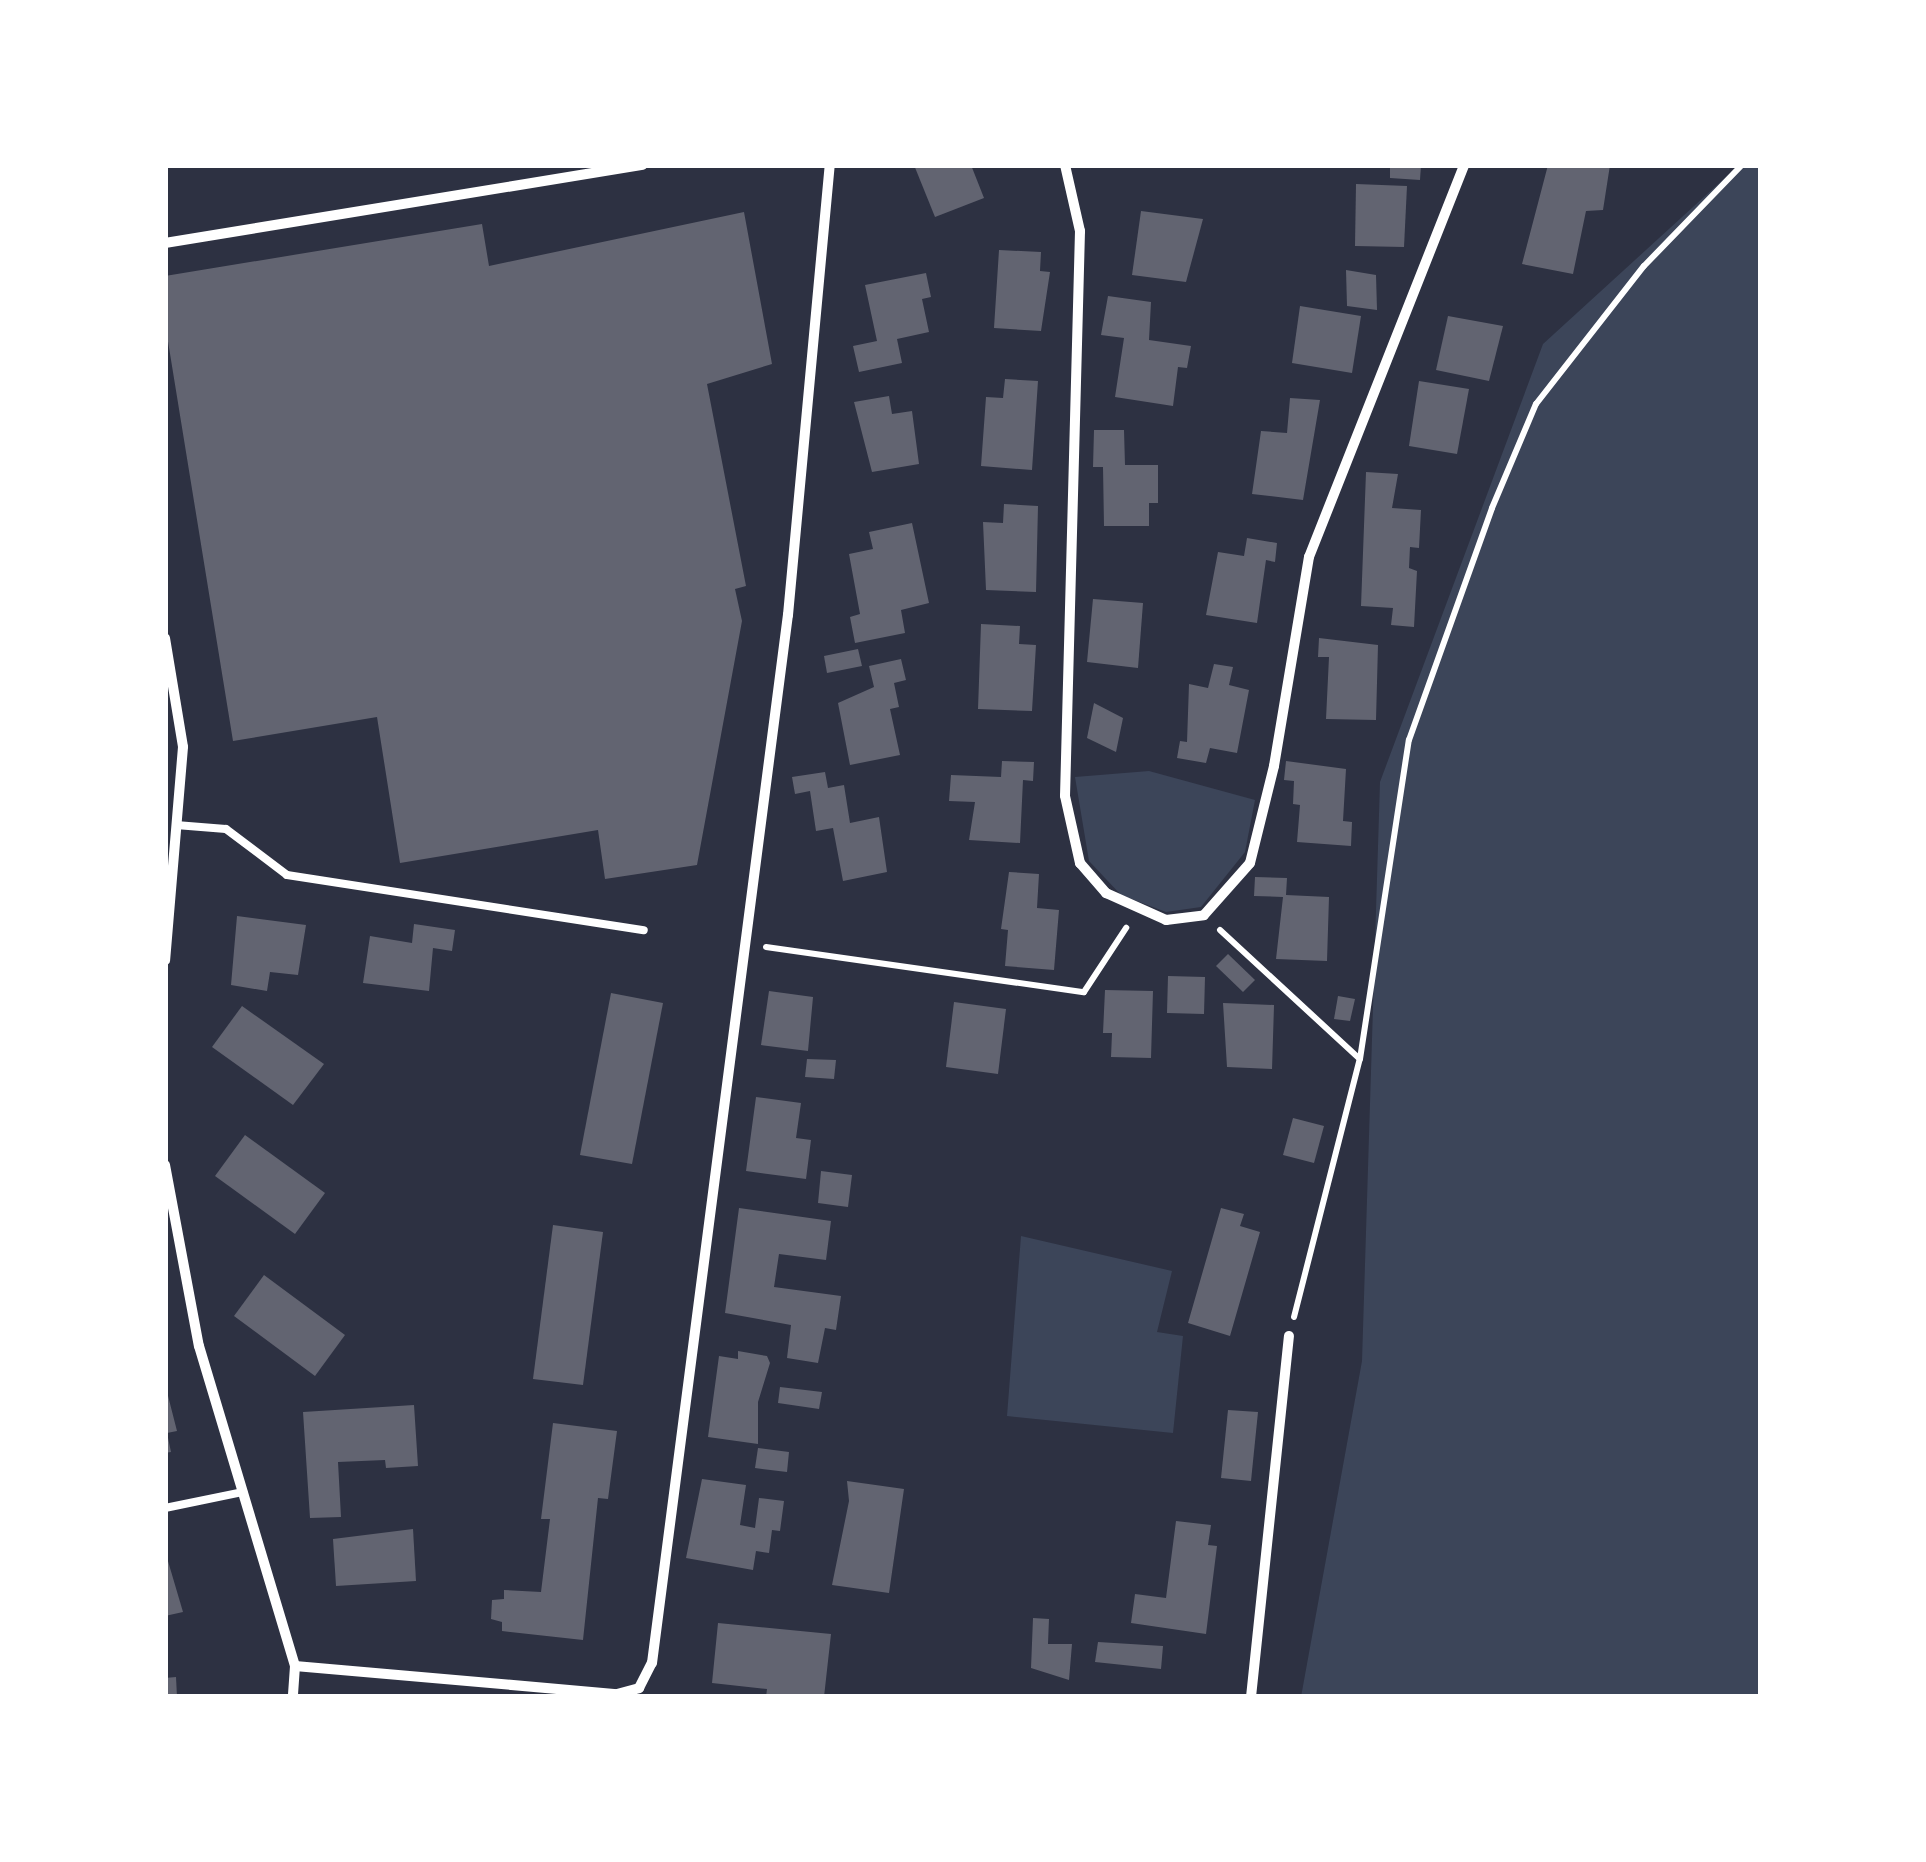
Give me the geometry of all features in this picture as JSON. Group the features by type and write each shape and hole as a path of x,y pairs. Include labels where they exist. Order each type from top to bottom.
{"street":[{"path":"165,242 643,165"},
{"path":"294,1666 617,1694 639,1688 652,1663 741,944 788,615 830,165"},
{"path":"1065,165 1080,231 1066,796 1080,863 1106,893 1166,920 1204,916 1250,863 1274,766 1309,558 1464,165"},
{"path":"165,638 183,747 165,960"},
{"path":"165,1166 199,1346 294,1666 293,1697"},
{"path":"1251,1697 1289,1336"}],"lane":[{"path":"176,825 226,829 287,875 644,930"},
{"path":"165,1508 242,1492"}],"path":[{"path":"1289,1336 1360,1059 1409,740 1499,490 1546,390 1644,266 1742,165"},
{"path":"741,944 1084,992 1138,910"},
{"path":"1204,916 1360,1059"}],"shaded area":[{"path":"1739,165 1761,165 1761,1697 1301,1697 1362,1361 1380,782 1543,344"},
{"path":"1149,771 1255,800 1245,852 1201,907 1166,912 1121,895 1089,861 1075,777"},
{"path":"1021,1236 1172,1271 1157,1332 1183,1336 1173,1433 1007,1416"}],"building":[{"path":"914,165 971,165 984,198 935,217"},
{"path":"1390,165 1421,165 1420,180 1390,178"},
{"path":"1548,165 1610,165 1603,210 1586,211 1573,274 1522,264"},
{"path":"1356,184 1407,186 1404,247 1355,246"},
{"path":"1141,211 1203,219 1186,282 1132,275"},
{"path":"744,212 772,364 707,384 746,586 735,589 742,621 697,865 605,879 598,830 400,863 377,717 233,741 165,323 165,276 482,224 489,266"},
{"path":"999,250 1041,252 1040,271 1050,272 1041,331 994,328"},
{"path":"1346,270 1376,275 1377,310 1347,306"},
{"path":"926,273 931,297 922,299 929,332 897,339 902,363 859,372 853,346 877,341 865,285"},
{"path":"1108,296 1151,302 1149,340 1191,346 1187,368 1178,367 1173,406 1115,397 1124,338 1101,335"},
{"path":"1300,306 1361,316 1352,373 1292,363"},
{"path":"1448,316 1503,326 1489,381 1436,370"},
{"path":"1005,379 1038,381 1032,470 981,466 986,397 1003,398"},
{"path":"1419,381 1469,389 1457,454 1409,446"},
{"path":"889,396 892,414 912,411 919,464 872,472 854,402"},
{"path":"1290,398 1320,400 1303,500 1252,494 1261,431 1287,433"},
{"path":"1094,430 1124,430 1125,465 1158,465 1158,503 1149,503 1149,526 1104,526 1103,467 1093,467"},
{"path":"1366,472 1398,474 1392,508 1421,510 1419,548 1410,547 1409,568 1417,571 1414,627 1391,625 1393,608 1361,606"},
{"path":"1004,504 1038,506 1036,592 986,590 983,522 1003,523"},
{"path":"912,523 929,603 901,610 905,633 855,643 850,617 860,614 849,554 873,549 869,532"},
{"path":"1247,538 1277,543 1275,562 1266,560 1257,623 1206,615 1218,552 1244,556"},
{"path":"1093,599 1143,603 1138,668 1087,662"},
{"path":"981,624 1020,626 1019,644 1036,645 1032,711 978,709"},
{"path":"1319,638 1378,645 1376,720 1326,719 1329,657 1318,657"},
{"path":"858,649 862,666 827,673 824,656"},
{"path":"901,659 906,680 894,683 899,707 890,709 900,755 850,765 838,703 874,687 869,666"},
{"path":"1214,664 1233,667 1229,685 1249,690 1237,753 1210,748 1206,763 1177,758 1180,741 1187,742 1189,684 1208,688"},
{"path":"1094,703 1123,718 1116,752 1087,738"},
{"path":"1002,761 1034,762 1033,781 1023,780 1020,843 969,840 975,802 949,801 951,775 1001,777"},
{"path":"1286,761 1346,769 1343,821 1352,822 1351,846 1297,842 1300,805 1293,804 1294,781 1284,780"},
{"path":"825,772 828,788 844,785 850,823 879,817 887,872 843,881 833,828 816,831 810,791 795,794 792,777"},
{"path":"1009,872 1039,874 1037,908 1059,910 1054,970 1005,966 1008,930 1001,929"},
{"path":"1255,877 1287,878 1286,895 1329,897 1327,961 1276,959 1283,897 1254,896"},
{"path":"237,916 306,925 298,975 270,972 267,991 231,985"},
{"path":"414,924 455,930 452,951 433,948 429,991 363,983 370,936 412,943"},
{"path":"1228,954 1255,980 1243,992 1216,966"},
{"path":"1168,976 1205,977 1204,1014 1167,1013"},
{"path":"1105,990 1153,991 1151,1058 1111,1057 1112,1033 1103,1033"},
{"path":"769,991 813,997 808,1051 761,1045"},
{"path":"611,993 663,1003 632,1164 580,1155"},
{"path":"1338,996 1355,999 1350,1021 1334,1019"},
{"path":"954,1002 1006,1009 998,1074 946,1067"},
{"path":"1223,1003 1274,1005 1272,1069 1227,1067"},
{"path":"242,1006 324,1064 293,1105 212,1047"},
{"path":"807,1059 836,1060 834,1079 805,1077"},
{"path":"756,1097 801,1103 796,1138 811,1140 806,1179 746,1171"},
{"path":"1293,1118 1324,1126 1314,1163 1283,1155"},
{"path":"245,1135 325,1193 295,1234 215,1176"},
{"path":"821,1171 852,1175 848,1207 818,1203"},
{"path":"739,1208 831,1221 826,1260 779,1254 774,1287 841,1296 836,1330 825,1328 818,1363 787,1358 791,1325 725,1313"},
{"path":"1221,1208 1244,1214 1240,1226 1260,1232 1230,1336 1188,1323"},
{"path":"553,1225 603,1232 583,1385 533,1379"},
{"path":"264,1275 345,1335 315,1376 234,1316"},
{"path":"738,1351 767,1356 770,1363 758,1402 758,1444 708,1437 719,1356 738,1359"},
{"path":"165,1384 177,1431 167,1433 171,1452 165,1453"},
{"path":"780,1387 822,1392 819,1409 778,1403"},
{"path":"414,1405 418,1466 386,1468 385,1460 338,1462 341,1517 310,1518 303,1412"},
{"path":"1228,1410 1258,1412 1251,1481 1221,1478"},
{"path":"553,1423 617,1431 608,1499 598,1498 583,1640 502,1631 502,1622 491,1619 492,1600 504,1599 504,1590 541,1592 550,1519 541,1519"},
{"path":"758,1448 789,1452 787,1472 755,1468"},
{"path":"702,1479 746,1485 740,1525 755,1528 759,1498 784,1501 780,1531 772,1530 769,1553 756,1551 753,1570 686,1558"},
{"path":"847,1481 904,1489 889,1593 832,1585 849,1501"},
{"path":"1176,1521 1211,1525 1208,1545 1217,1546 1206,1634 1131,1623 1135,1594 1166,1598"},
{"path":"413,1529 416,1581 336,1586 333,1539"},
{"path":"165,1551 183,1612 165,1616"},
{"path":"1033,1618 1049,1619 1048,1644 1072,1644 1069,1680 1031,1668"},
{"path":"718,1623 831,1634 824,1697 766,1697 767,1689 712,1683"},
{"path":"1098,1642 1163,1646 1161,1669 1095,1662"},
{"path":"176,1677 177,1697 165,1697 165,1678"}]}
